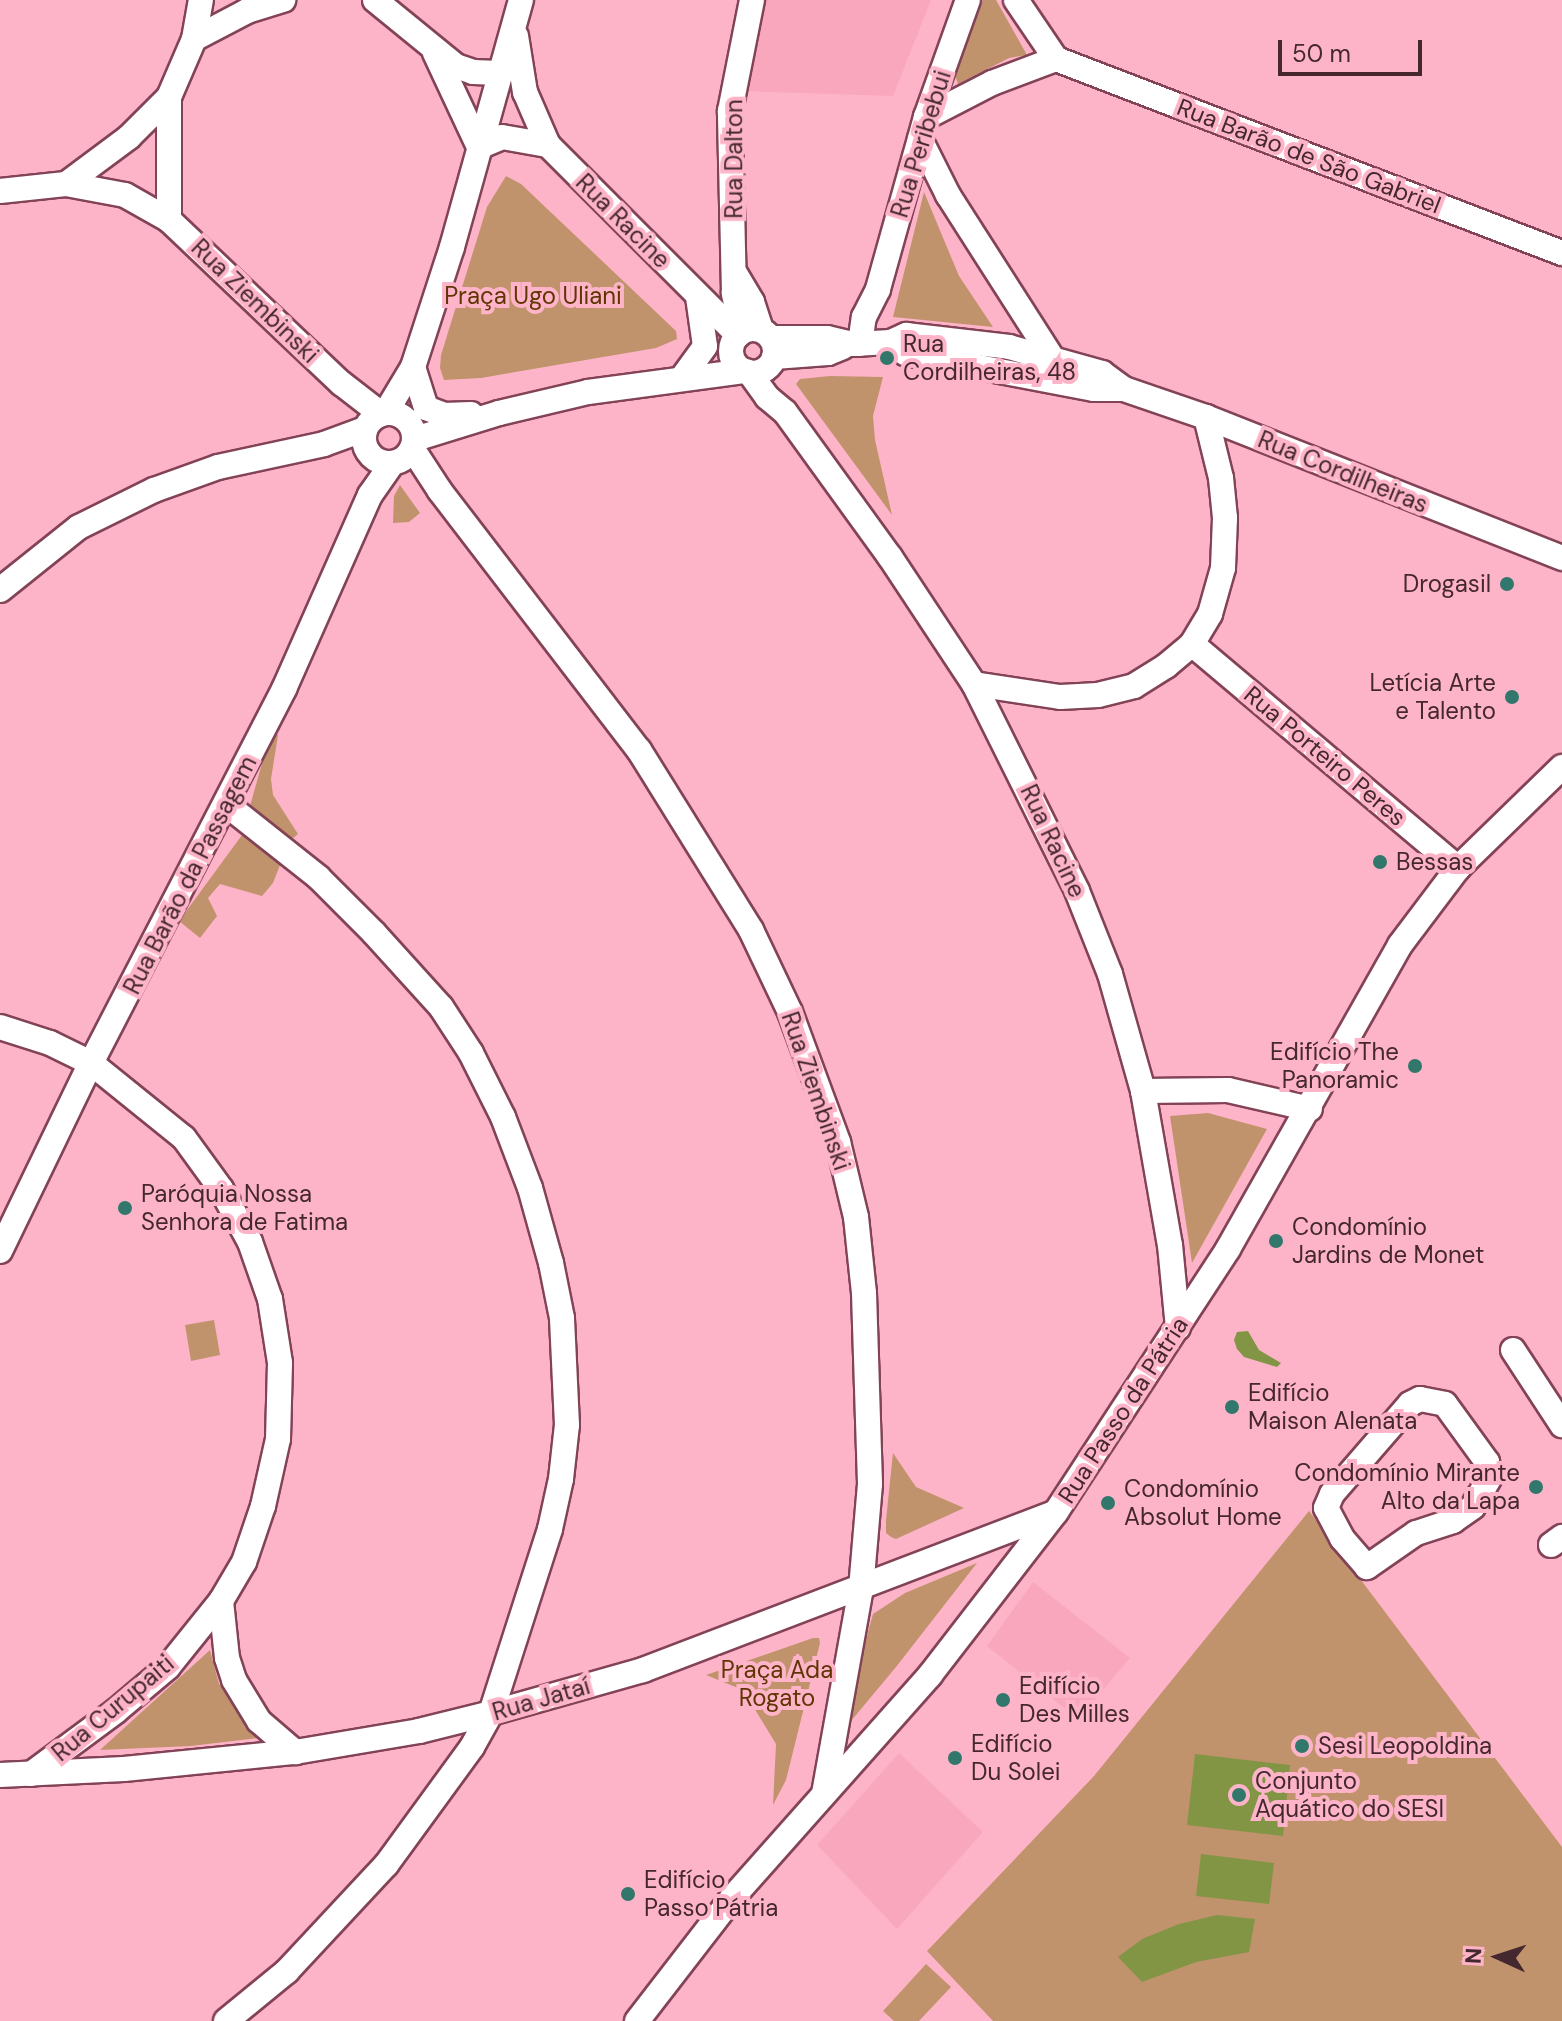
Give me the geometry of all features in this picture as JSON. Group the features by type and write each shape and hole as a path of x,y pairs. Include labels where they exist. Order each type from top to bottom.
{"street":[{"path":"0,191 66,184 129,137 169,97 194,39 201,0"},
{"path":"194,39 247,11 283,0"},
{"path":"375,0 432,48 464,70 499,73"},
{"name":"Rua Barão da Passagem","path":"0,1251 91,1063 227,805 284,689 370,495 413,367 499,73 515,29 521,0"},
{"name":"Rua Dalton","path":"752,0 742,34 730,111 735,273 752,302 756,350"},
{"name":"Rua Peribebui","path":"872,343 864,317 878,289 923,128 968,0"},
{"path":"1016,0 1056,59 992,83 923,128 948,195 1053,359"},
{"name":"Rua Racine","path":"515,29 525,92 548,145 698,297 756,350 767,397 785,412 890,557 974,684 1077,891 1110,974 1143,1091 1170,1245 1178,1328"},
{"path":"432,48 479,147 502,137 548,145"},
{"name":"Rua Barão de São Gabriel","path":"1056,59 1562,253"},
{"path":"169,97 169,220"},
{"name":"Rua Ziembinski","path":"66,184 125,195 169,220 341,383 386,440 440,491 639,750 751,930 816,1077 838,1142 856,1217 864,1293 870,1484 861,1588 824,1793"},
{"path":"682,378 705,346 698,297"},
{"path":"1009,347 1023,315"},
{"name":"Rua Cordilheiras","path":"872,343 906,335 1009,347 1102,373 1124,389 1206,417 1559,564"},
{"name":"Rua Cordilheiras","path":"499,413 588,392 682,378 756,350 827,338 872,343 905,353 1094,389 1124,389"},
{"path":"413,367 420,397 433,412 499,413"},
{"path":"0,590 79,527 154,490 218,467 324,444 386,440 499,413"},
{"path":"974,684 1060,697 1098,695 1134,686 1166,666 1192,644 1210,614 1223,568 1225,518 1221,478 1206,417"},
{"name":"Rua Porteiro Peres","path":"1192,644 1458,868"},
{"name":"Rua Passo da Pátria","path":"637,2021 733,1897 930,1675 1056,1512 1178,1328 1310,1109 1400,945 1458,868 1562,767"},
{"path":"226,2021 287,1971 386,1865 439,1796 491,1713 550,1529 561,1479 567,1425 562,1318 530,1188 484,1078 441,1007 405,964 318,877 227,805"},
{"name":"Rua Curupaiti","path":"0,1027 50,1043 91,1063 184,1138 221,1189 250,1242 270,1299 280,1363 278,1439 249,1548 221,1601 168,1667 116,1711 31,1774"},
{"path":"1143,1091 1228,1090 1310,1109"},
{"path":"1513,1350 1562,1425"},
{"path":"1430,1399 1445,1404 1491,1470 1488,1483 1473,1507 1453,1521 1416,1533 1367,1567 1342,1538 1326,1508 1332,1494 1410,1404 1430,1399"},
{"name":"Rua Jataí","path":"0,1775 124,1769 295,1752 419,1731 643,1670 1056,1512"},
{"path":"221,1601 227,1658 234,1680 259,1721 295,1752"}],"shaded area":[{"path":"757,0 931,0 893,96 743,91"},
{"path":"1248,1331 1259,1350 1281,1363 1277,1367 1244,1357 1237,1349 1234,1340 1237,1332"},
{"path":"1033,1582 1130,1658 1078,1719 987,1646"},
{"path":"899,1753 983,1832 897,1929 817,1845"},
{"name":"Conjunto Aquático do SESI","path":"1195,1754 1290,1765 1283,1836 1187,1825"},
{"name":"Conjunto Aquático do SESI","path":"1201,1854 1274,1863 1269,1904 1196,1896"},
{"path":"1217,1915 1255,1919 1249,1952 1196,1962 1142,1982 1118,1957 1142,1939 1179,1924"}],"green space":[{"path":"983,0 996,0 1027,55 1009,58 958,84 955,75"},
{"name":"Praça Ugo Uliani","path":"506,176 521,184 676,331 677,339 656,348 481,378 444,380 440,368 441,355 487,207"},
{"path":"924,192 959,276 993,327 893,317"},
{"path":"883,377 873,416 875,440 892,515 796,384 800,379"},
{"path":"400,485 420,513 409,522 393,523 394,496"},
{"path":"270,735 278,735 271,779 273,795 298,834 287,843 250,806"},
{"path":"242,835 280,865 273,883 262,896 220,884 208,898 217,916 200,938 179,921"},
{"path":"1208,1113 1267,1129 1192,1263 1170,1116"},
{"path":"214,1320 220,1355 191,1361 185,1325"},
{"path":"893,1453 916,1487 964,1508 896,1539 891,1537 886,1533 886,1520"},
{"name":"Sesi Leopoldina","path":"1309,1511 1562,1847 1562,2021 993,2021 927,1951 1094,1776"},
{"name":"Praça Ada Rogato","path":"977,1563 851,1721 855,1680 873,1614 905,1593"},
{"name":"Praça Ada Rogato","path":"819,1638 820,1643 786,1780 773,1805 776,1744 743,1690 706,1675"},
{"path":"210,1650 219,1684 266,1737 191,1746 100,1750"},
{"path":"926,1964 951,1987 919,2021 894,2021 883,2011"}],"place":[{"name":"Rua Cordilheiras, 48","path":"887,358"},
{"name":"Drogasil","path":"1507,584"},
{"name":"Letícia Arte e Talento","path":"1512,697"},
{"name":"Bessas","path":"1380,862"},
{"name":"Edifício The Panoramic","path":"1415,1066"},
{"name":"Paróquia Nossa Senhora de Fatima","path":"125,1208"},
{"name":"Condomínio Jardins de Monet","path":"1276,1241"},
{"name":"Edifício Maison Alenata","path":"1232,1407"},
{"name":"Condomínio Mirante Alto da Lapa","path":"1536,1487"},
{"name":"Condomínio Absolut Home","path":"1108,1503"},
{"name":"Edifício Des Milles","path":"1003,1700"},
{"name":"Sesi Leopoldina","path":"1302,1746"},
{"name":"Edifício Du Solei","path":"955,1758"},
{"name":"Conjunto Aquático do SESI","path":"1239,1795"},
{"name":"Edifício Passo Pátria","path":"628,1894"}]}
